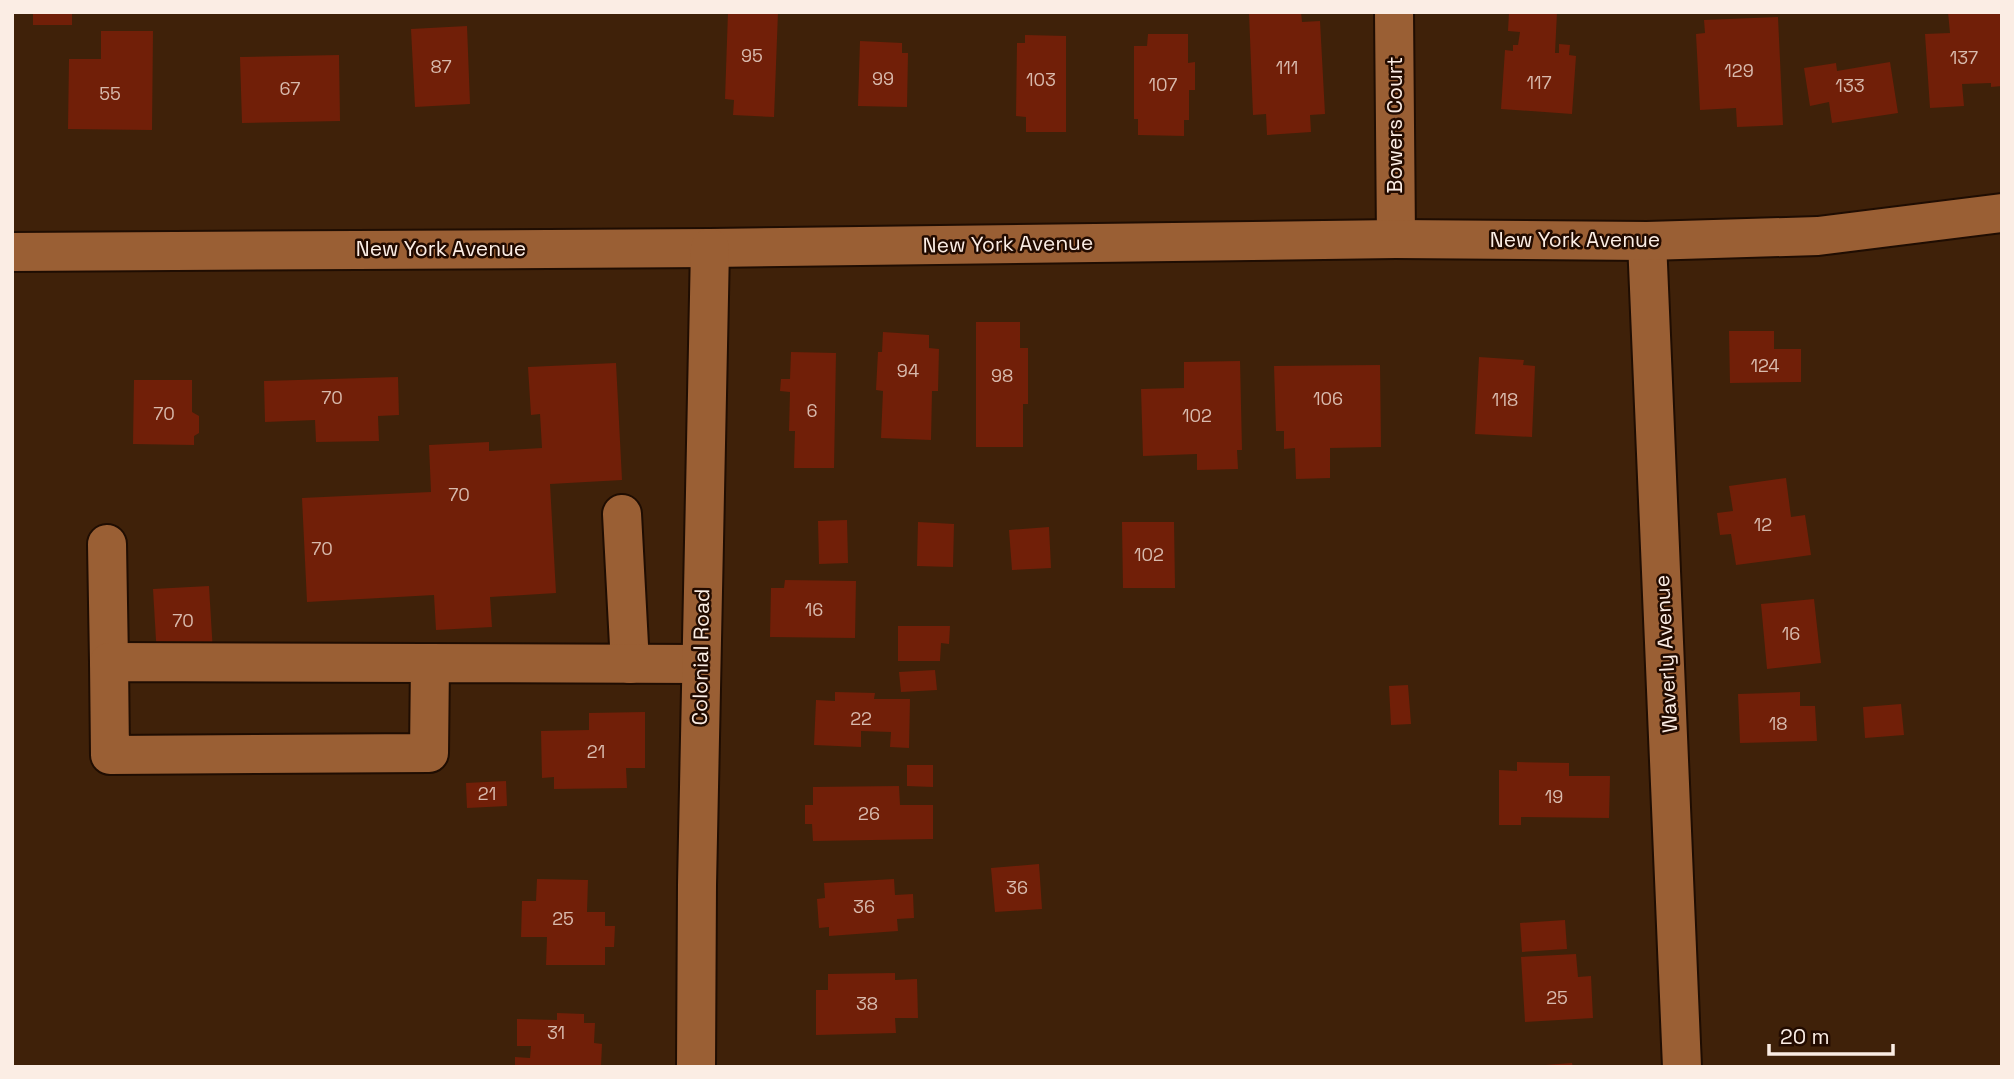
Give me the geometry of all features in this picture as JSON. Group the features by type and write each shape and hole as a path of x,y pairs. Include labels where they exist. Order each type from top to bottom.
{"street":[{"name":"Bowers Court","path":"1394,12 1396,239"},
{"name":"New York Avenue","path":"12,252 710,248 1396,239 1647,241 1818,236 2002,213"},
{"name":"Waverly Avenue","path":"1647,241 1682,1067"},
{"name":"Colonial Road","path":"695,1067 710,248"},
{"path":"622,514 630,664"},
{"path":"107,544 110,755 429,753 430,663"},
{"path":"109,662 701,664"}],"building":[{"path":"33,12 72,12 72,25 33,25"},
{"path":"728,12 778,12 774,117 733,115 734,100 725,99"},
{"path":"1249,12 1301,12 1302,22 1320,21 1325,114 1310,115 1311,132 1267,135 1266,114 1253,115"},
{"path":"1509,12 1557,12 1555,53 1559,53 1559,44 1570,45 1569,55 1576,56 1572,114 1501,109 1505,50 1513,51 1513,45 1518,45 1520,32 1508,31"},
{"path":"1948,12 2001,12 2002,86 1991,87 1991,83 1962,84 1964,106 1930,108 1925,34 1950,33"},
{"path":"1778,17 1783,125 1737,127 1736,108 1700,110 1696,34 1705,33 1704,20"},
{"path":"467,26 470,104 415,107 411,29"},
{"path":"101,31 153,31 152,130 68,129 69,59 101,59"},
{"path":"1148,34 1188,34 1188,63 1195,62 1195,90 1189,90 1189,120 1184,120 1184,136 1138,135 1138,119 1134,119 1134,46 1147,46"},
{"path":"1025,35 1066,36 1066,132 1026,132 1026,117 1016,116 1017,43 1025,43"},
{"path":"860,41 902,43 902,53 908,53 907,107 858,106"},
{"path":"339,55 340,121 242,123 240,57"},
{"path":"1890,62 1898,113 1832,123 1829,102 1810,106 1804,68 1836,63 1837,71"},
{"path":"976,322 1020,322 1020,348 1028,348 1028,404 1023,404 1023,447 976,447"},
{"path":"1729,331 1774,331 1774,349 1801,349 1801,382 1730,383"},
{"path":"883,332 929,335 929,348 939,349 938,391 932,391 931,440 881,438 883,391 876,390 878,352 882,352"},
{"path":"791,352 836,353 834,468 794,468 795,431 789,431 790,392 780,391 781,379 790,379"},
{"path":"1479,357 1524,360 1523,365 1535,366 1532,437 1475,434"},
{"path":"1240,361 1242,450 1237,450 1238,469 1197,470 1197,454 1143,456 1141,389 1184,388 1184,362"},
{"path":"616,363 622,480 550,484 556,593 490,597 492,627 436,630 434,595 307,602 302,498 431,492 429,445 489,442 489,451 542,448 540,414 531,415 528,367"},
{"path":"1380,365 1381,447 1330,448 1330,478 1296,479 1295,448 1284,449 1284,431 1276,431 1274,366"},
{"path":"398,377 399,415 378,416 379,441 316,442 315,420 265,422 264,381"},
{"path":"134,380 192,380 192,412 199,416 199,433 194,436 194,445 133,444"},
{"path":"1786,478 1791,517 1805,515 1811,555 1736,565 1731,534 1720,535 1717,513 1733,511 1729,486"},
{"path":"847,520 848,563 819,564 818,521"},
{"path":"918,522 954,524 953,567 917,566"},
{"path":"1122,522 1174,522 1175,588 1123,588"},
{"path":"1049,527 1051,568 1012,570 1009,530"},
{"path":"785,580 856,581 855,638 770,637 771,588 784,588"},
{"path":"209,586 213,653 157,657 153,589"},
{"path":"1814,599 1821,663 1767,669 1761,604"},
{"path":"898,626 950,626 949,644 941,643 940,661 898,661"},
{"path":"935,670 937,690 901,692 899,672"},
{"path":"1408,685 1411,724 1391,725 1389,686"},
{"path":"835,692 875,693 874,699 910,699 909,748 890,747 891,732 861,731 861,747 814,745 816,700 835,701"},
{"path":"1800,692 1800,706 1815,706 1817,741 1740,743 1738,694"},
{"path":"1901,704 1904,735 1865,738 1863,707"},
{"path":"645,712 645,768 626,768 627,788 554,789 554,777 542,778 541,731 589,730 589,713"},
{"path":"1517,762 1569,763 1569,776 1610,776 1609,818 1521,817 1521,825 1499,825 1499,770 1517,771"},
{"path":"907,765 933,765 933,787 907,786"},
{"path":"506,781 507,806 467,808 466,783"},
{"path":"899,786 900,805 933,805 933,839 813,841 812,824 805,824 805,805 813,805 813,787"},
{"path":"1039,864 1042,909 995,912 991,868"},
{"path":"537,879 588,880 587,912 605,912 605,926 615,926 614,947 605,947 605,965 546,965 547,937 521,937 522,901 536,901"},
{"path":"894,879 895,895 913,894 914,918 897,919 898,931 829,936 829,927 819,928 817,899 825,898 824,883"},
{"path":"1565,920 1567,949 1522,952 1520,923"},
{"path":"1576,954 1578,977 1591,976 1593,1018 1525,1022 1521,957"},
{"path":"895,973 895,980 917,979 918,1018 895,1018 896,1033 816,1035 816,990 828,990 828,974"},
{"path":"557,1013 584,1014 584,1023 595,1023 594,1043 602,1044 601,1067 515,1067 515,1057 530,1058 531,1046 517,1046 517,1019 557,1020"},
{"path":"1572,1063 1573,1067 1545,1067 1545,1065"}]}
